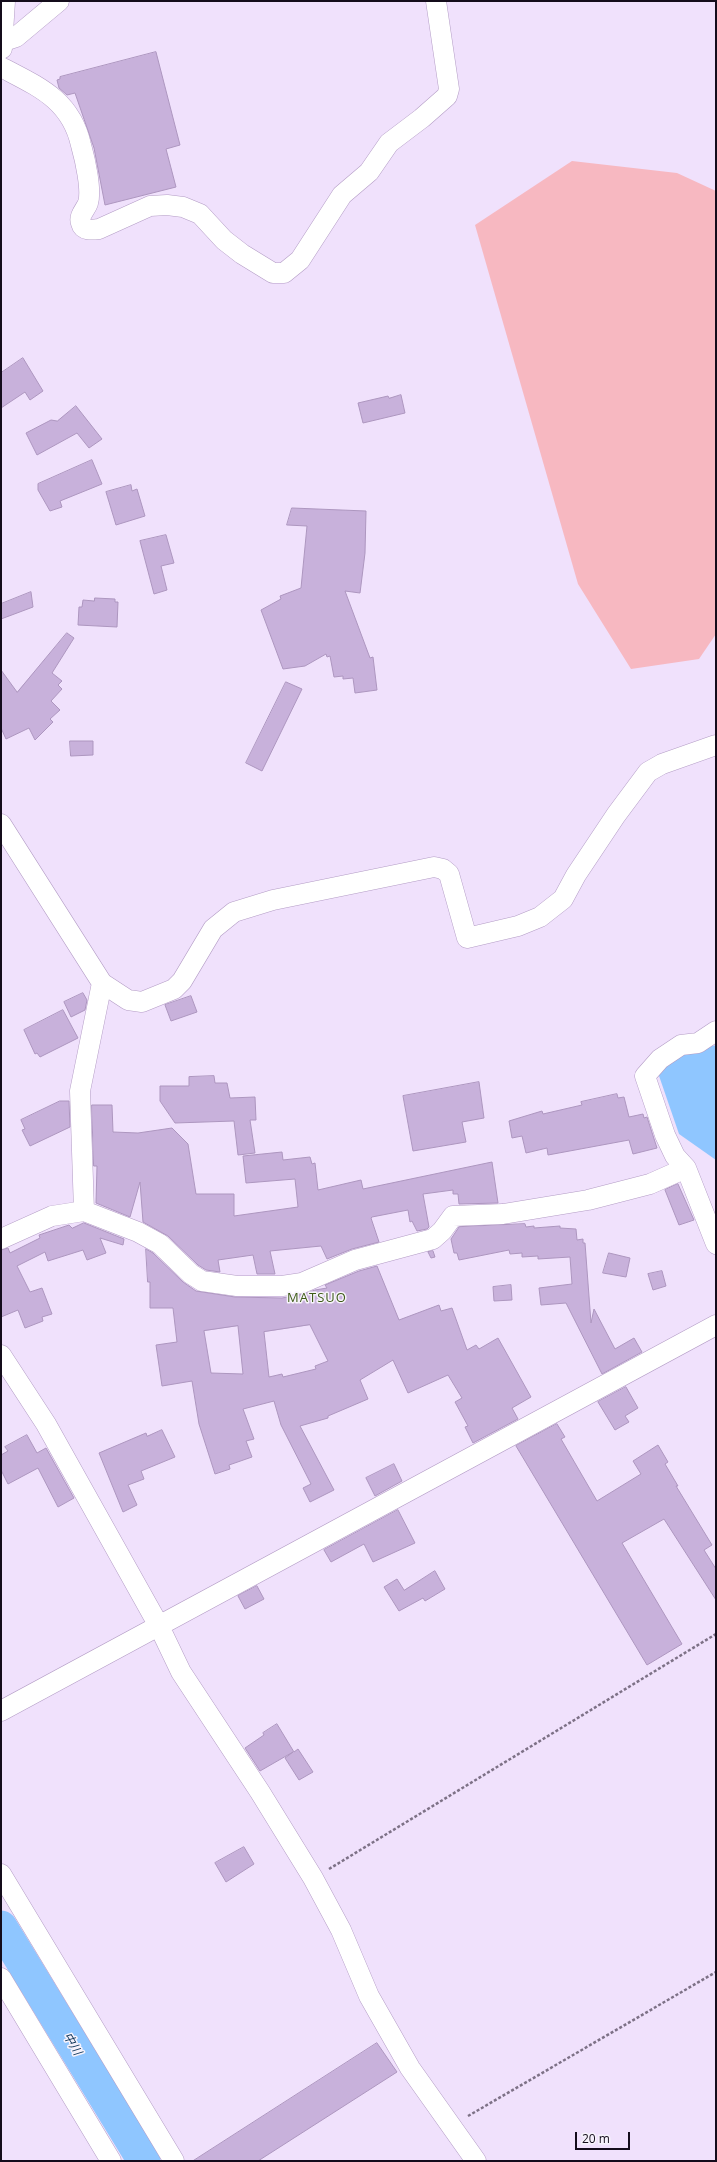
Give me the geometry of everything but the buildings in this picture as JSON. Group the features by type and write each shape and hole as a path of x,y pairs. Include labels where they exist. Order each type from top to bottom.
{"main road":[{"path":"1,48 4,1"}],"street":[{"path":"1,42 16,37 59,1"},
{"path":"1,68 43,90 61,104 73,120 81,144 89,186 88,202 80,218 84,228 91,230 99,229 150,206 167,204 184,207 200,214 224,240 242,254 273,272 284,273 300,260 342,194 369,172 390,143 447,96 449,89 436,1"},
{"path":"1,824 102,983 128,1000 142,1002 174,989 182,981 213,929 234,912 273,900 434,867 443,869 449,874 467,938 518,926 540,917 563,899 580,869 648,772 662,764 716,745"},
{"path":"84,1211 80,1091 102,983"},
{"path":"716,1031 698,1043 681,1045 660,1059 645,1076 665,1135 675,1156 686,1168 716,1244"},
{"path":"1,1239 52,1216 84,1211 138,1232 160,1244 191,1274 202,1281 237,1286 282,1286 302,1283 355,1260 421,1243 433,1238 442,1231 453,1216 503,1214 588,1200 650,1184 686,1168"},
{"path":"1,1711 716,1325"},
{"path":"1,1355 46,1424 159,1626 182,1672 260,1792 313,1878 341,1930 369,1996 410,2068 476,2161"},
{"path":"1,1874 174,2161"},
{"path":"1,1978 111,2161"}],"path":[{"path":"313,1878 716,1634"},
{"path":"452,2126 716,1972"}],"shaded area":[{"path":"572,161 677,173 716,191 716,634 699,659 631,669 578,584 475,225"}],"water":[{"path":"716,1045 716,1160 679,1134 657,1070 671,1057"}],"waterway":[{"name":"中川","path":"1,1927 144,2161"}],"district":[{"name":"MATSUO","path":"317,1298"}]}
